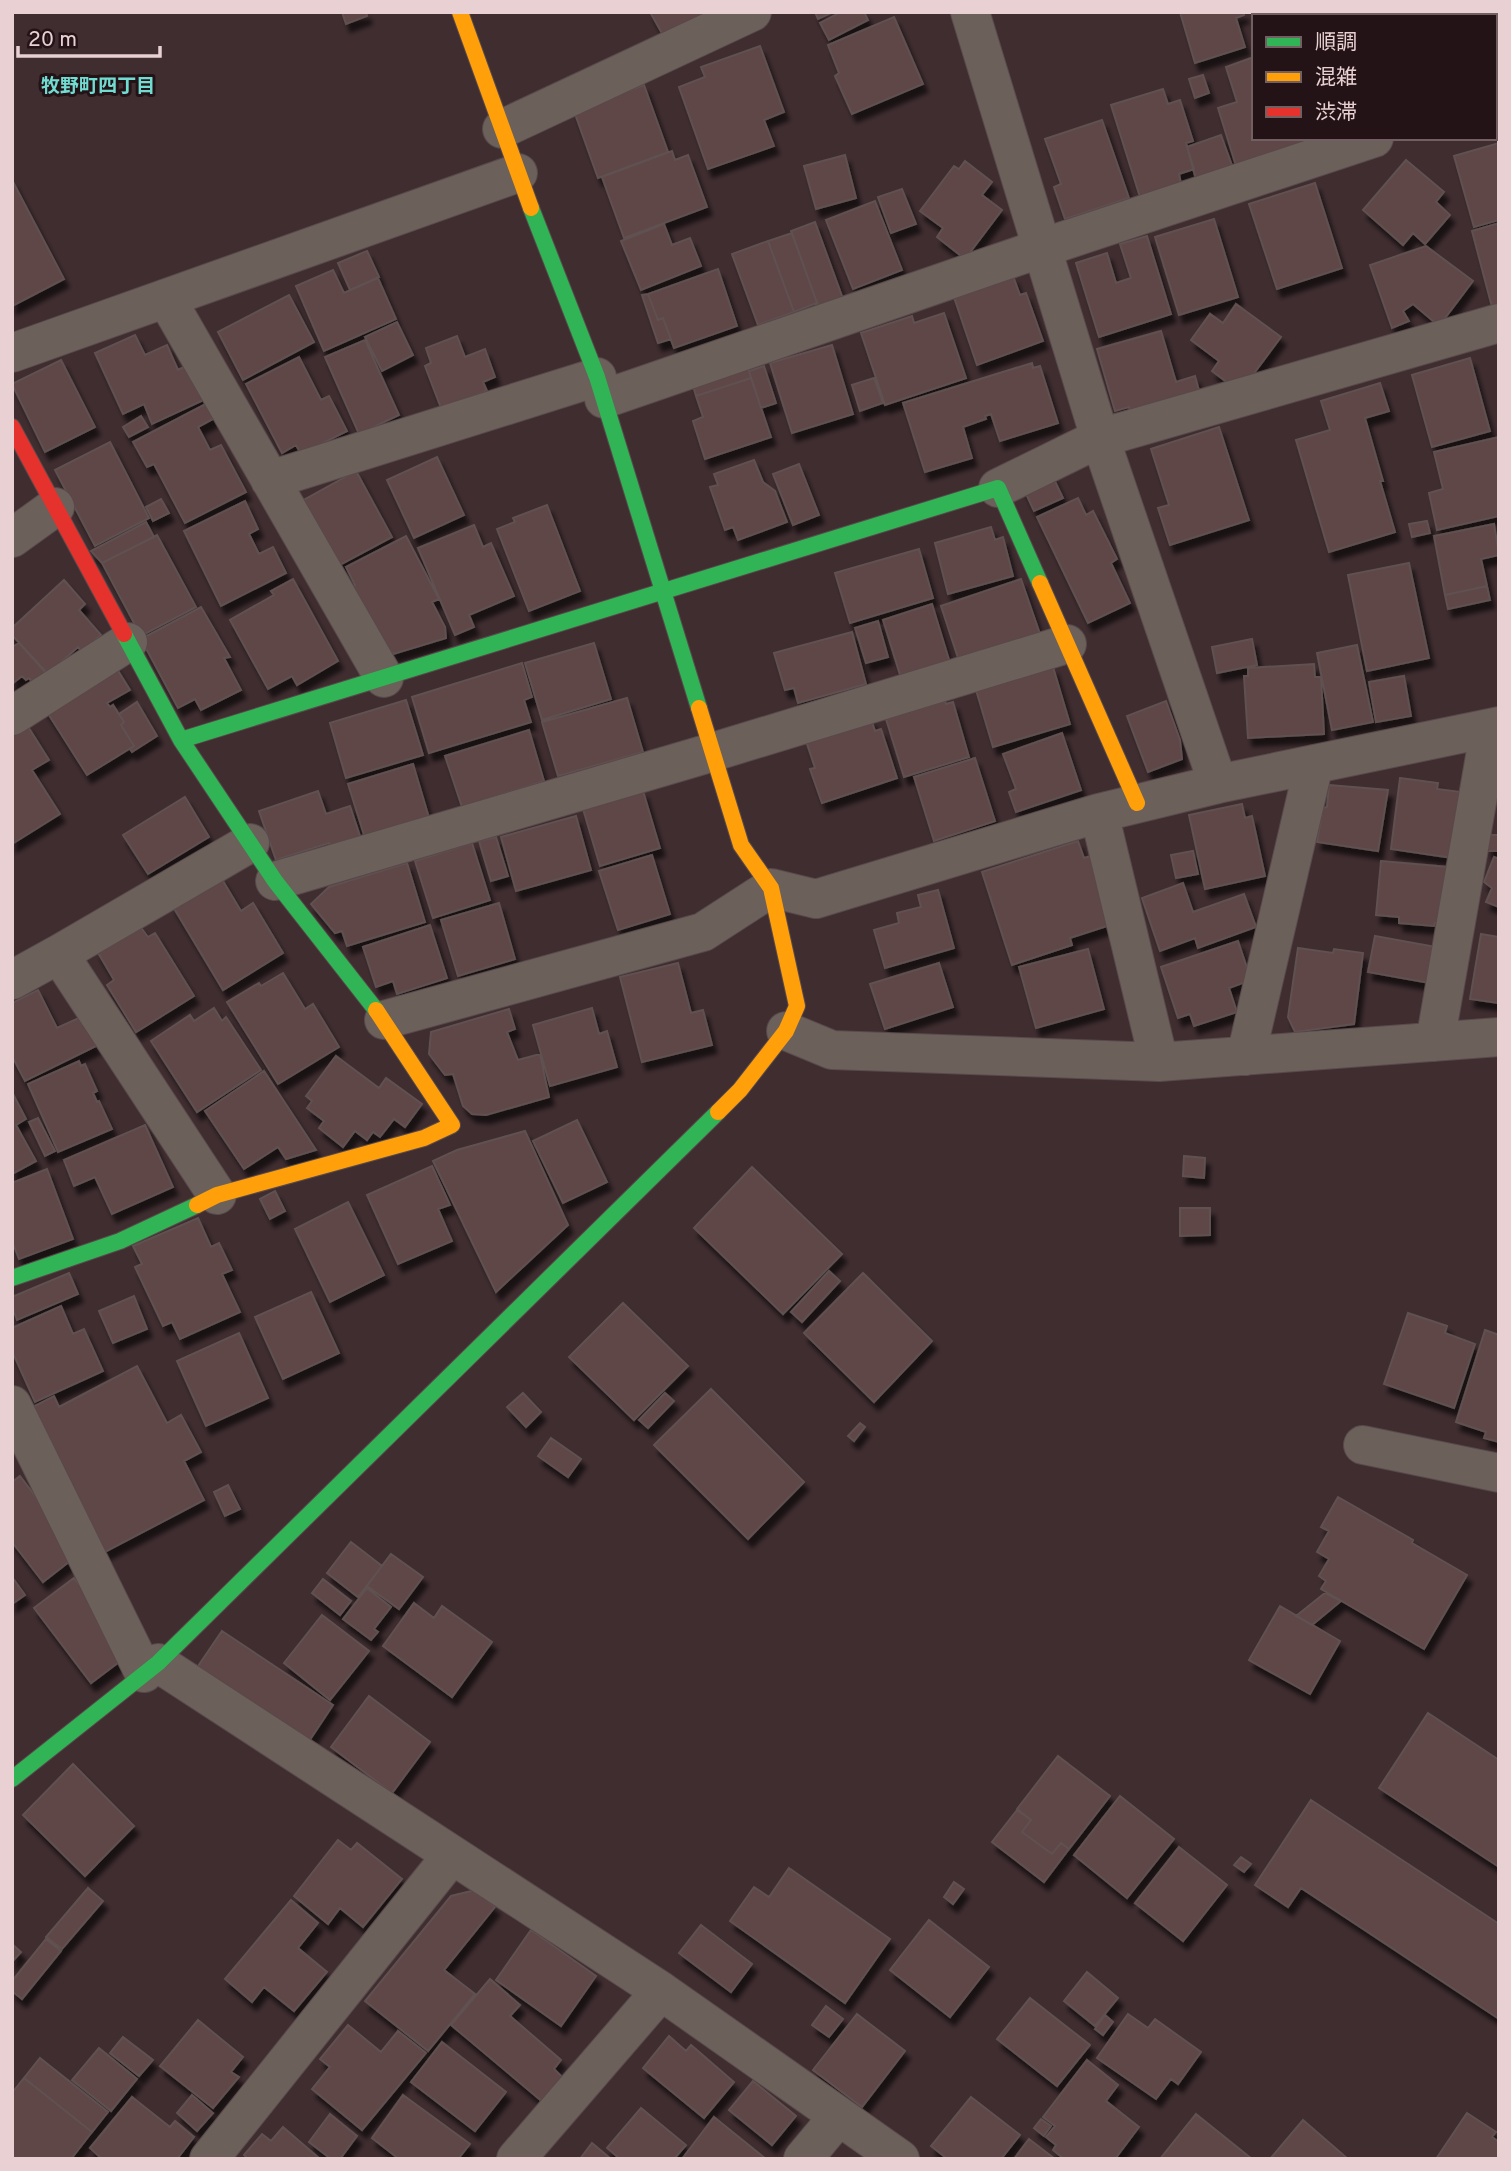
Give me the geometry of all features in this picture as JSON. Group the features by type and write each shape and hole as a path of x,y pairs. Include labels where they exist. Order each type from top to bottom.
{"street":[{"path":"12,1779 151,1668 740,1090 786,1031 797,1006 771,888 741,845 600,388 460,12"},
{"path":"502,129 752,12"},
{"path":"970,12 1100,438 1218,784"},
{"path":"270,480 600,388 1368,140"},
{"path":"12,353 518,173"},
{"path":"166,298 384,678"},
{"path":"181,740 998,488 1100,438 1499,323"},
{"path":"12,427 181,740 275,881 384,1020 452,1125 424,1138 217,1195 120,1241 12,1278"},
{"path":"998,488 1137,803"},
{"path":"12,538 55,507"},
{"path":"12,716 128,642"},
{"path":"275,881 1067,644"},
{"path":"384,1020 703,932 771,888 816,899 1137,803 1495,727 1435,1042"},
{"path":"1246,1056 1314,764"},
{"path":"1099,813 1159,1062"},
{"path":"12,980 250,843"},
{"path":"60,954 217,1195"},
{"path":"786,1031 832,1050 1159,1062 1499,1037"},
{"path":"12,1405 151,1668 452,1855 661,1991 900,2159"},
{"path":"1363,1445 1499,1474"},
{"path":"209,2159 452,1855"},
{"path":"516,2159 661,1991"},
{"path":"803,2159 838,2117"}],"building":[{"path":"342,12 366,12 367,16 346,24"},
{"path":"650,12 699,12 701,16 664,37"},
{"path":"815,12 833,12 818,19"},
{"path":"841,12 864,12 868,20 829,40 820,23"},
{"path":"1180,12 1243,12 1244,15 1236,18 1245,47 1195,63"},
{"path":"1410,12 1468,14 1410,14"},
{"path":"894,17 923,84 852,114 835,76 839,73 828,45"},
{"path":"760,46 784,112 764,120 774,146 708,169 679,87 705,77 701,67"},
{"path":"1499,47 1497,84 1497,48"},
{"path":"1252,58 1252,140 1315,140 1237,169 1218,108 1237,102 1226,67"},
{"path":"1203,75 1209,93 1195,98 1189,79"},
{"path":"644,85 668,152 598,178 574,111"},
{"path":"1163,89 1168,104 1180,100 1193,141 1186,143 1194,169 1179,174 1181,184 1140,197 1111,105"},
{"path":"1102,120 1129,198 1065,219 1054,187 1061,184 1045,139"},
{"path":"1221,135 1234,171 1197,183 1187,147"},
{"path":"1499,143 1499,220 1474,227 1454,156"},
{"path":"672,151 675,160 688,155 707,207 624,238 602,177"},
{"path":"845,155 856,198 816,209 804,166"},
{"path":"1406,160 1444,192 1436,202 1450,215 1425,244 1413,233 1403,245 1363,210"},
{"path":"965,161 992,182 982,195 1002,210 965,259 937,237 943,228 920,211 954,166 959,169"},
{"path":"12,180 64,279 12,306"},
{"path":"1315,183 1342,268 1277,289 1249,204"},
{"path":"902,189 916,224 891,233 878,197"},
{"path":"875,201 902,270 853,289 826,220"},
{"path":"1214,219 1238,297 1179,315 1155,237"},
{"path":"815,222 843,299 819,308 791,231"},
{"path":"1499,223 1499,305 1492,307 1472,231"},
{"path":"664,224 672,245 690,238 701,266 641,290 621,241"},
{"path":"792,233 817,303 794,312 768,241"},
{"path":"1147,236 1171,314 1099,337 1076,263 1107,253 1116,283 1131,278 1120,244"},
{"path":"768,241 794,312 758,325 732,254"},
{"path":"1426,246 1473,281 1439,326 1413,304 1403,311 1409,321 1392,328 1370,265"},
{"path":"367,251 379,277 350,290 338,263"},
{"path":"718,269 737,326 674,348 663,318 658,320 648,294"},
{"path":"333,270 344,293 378,278 396,319 324,351 296,286"},
{"path":"1013,276 1020,295 1026,293 1043,341 977,365 954,297"},
{"path":"648,294 658,320 663,318 671,339 658,343 642,295"},
{"path":"289,295 314,342 243,380 218,332"},
{"path":"1236,304 1281,337 1240,392 1212,371 1219,361 1191,340 1210,314 1223,323"},
{"path":"944,313 966,378 885,405 861,333 912,316 914,323"},
{"path":"397,322 413,355 382,371 365,337"},
{"path":"1161,331 1176,382 1195,376 1203,405 1135,425 1129,407 1115,411 1097,349"},
{"path":"135,335 145,355 167,345 178,370 194,362 210,397 152,424 144,404 123,414 95,353"},
{"path":"457,336 465,357 485,349 495,377 483,382 487,391 441,408 425,366 431,363 426,348"},
{"path":"365,340 399,415 359,434 325,357"},
{"path":"832,345 853,414 792,433 770,363"},
{"path":"299,357 321,400 329,396 347,431 301,454 296,445 282,453 246,384"},
{"path":"1470,358 1490,431 1432,447 1412,375"},
{"path":"61,360 95,427 45,452 12,384"},
{"path":"746,360 751,378 696,396 691,378"},
{"path":"1032,363 1033,368 1040,366 1058,423 1000,441 991,414 985,416 986,419 963,427 972,458 925,472 903,403"},
{"path":"764,366 776,403 761,408 749,371"},
{"path":"751,378 771,437 705,459 693,421 703,417 696,396"},
{"path":"874,378 883,403 860,411 852,385"},
{"path":"1380,383 1389,411 1365,418 1395,532 1329,552 1296,440 1330,430 1321,401"},
{"path":"215,399 222,414 198,427 210,450 221,445 246,492 185,523 154,464 147,467 133,442"},
{"path":"141,416 148,427 129,437 123,427"},
{"path":"1219,427 1249,520 1170,545 1158,508 1169,505 1151,449"},
{"path":"1499,437 1499,516 1437,530 1429,493 1443,489 1434,452"},
{"path":"110,442 149,518 95,546 55,470"},
{"path":"437,457 464,515 414,538 387,480"},
{"path":"754,460 763,482 775,491 787,522 738,540 733,527 725,530 710,487 718,485 714,474"},
{"path":"799,464 819,515 793,525 773,474"},
{"path":"1049,469 1063,498 1034,511 1021,483"},
{"path":"356,471 392,537 338,566 302,501"},
{"path":"1078,498 1086,515 1093,511 1117,559 1111,563 1130,603 1088,623 1037,517"},
{"path":"161,499 169,513 153,521 146,507"},
{"path":"245,501 258,529 249,534 259,554 273,547 286,573 221,606 184,531"},
{"path":"547,505 580,591 529,611 497,529 515,522 513,518"},
{"path":"1427,521 1430,533 1412,537 1409,524"},
{"path":"146,522 154,537 102,563 91,551"},
{"path":"1494,524 1499,555 1481,559 1487,586 1445,595 1434,536"},
{"path":"474,525 483,547 491,543 514,596 469,615 474,627 455,635 418,548"},
{"path":"991,527 995,540 1003,537 1013,576 948,594 935,543"},
{"path":"157,535 196,607 141,636 102,563"},
{"path":"406,536 439,599 432,602 445,627 446,638 393,654 347,589 355,585 346,567"},
{"path":"919,549 933,598 850,623 835,573"},
{"path":"1409,563 1429,658 1367,671 1348,575"},
{"path":"293,579 338,661 297,685 292,676 268,689 230,620 274,595 271,591"},
{"path":"1021,579 1040,634 959,661 941,606"},
{"path":"64,580 85,604 79,610 101,635 82,652 78,647 48,674 12,635 12,628"},
{"path":"1487,586 1490,600 1448,609 1445,595"},
{"path":"932,604 950,663 901,678 883,620"},
{"path":"201,607 230,657 224,658 241,690 201,710 195,699 178,708 141,639"},
{"path":"878,621 888,657 866,663 855,628"},
{"path":"852,632 866,684 798,703 794,688 785,690 774,653"},
{"path":"1252,639 1257,665 1217,673 1212,647"},
{"path":"19,643 46,673 34,684 29,678 26,680 22,676 12,684 12,644 14,646"},
{"path":"594,643 611,699 542,720 525,663"},
{"path":"1357,645 1373,722 1332,730 1317,653"},
{"path":"112,661 130,690 107,703 110,707 113,705 124,722 121,725 134,746 87,775 42,704"},
{"path":"522,663 532,697 524,700 531,722 429,753 412,697"},
{"path":"1314,664 1315,677 1321,677 1324,734 1248,738 1244,676 1248,676 1248,668"},
{"path":"1053,667 1070,724 993,747 976,690"},
{"path":"1404,676 1411,716 1376,722 1369,682"},
{"path":"627,698 643,752 558,776 542,722"},
{"path":"406,700 423,755 346,778 330,723"},
{"path":"945,701 946,704 953,702 969,757 904,777 886,719"},
{"path":"1166,701 1180,740 1182,759 1148,772 1127,716"},
{"path":"137,702 157,736 132,752 130,749 134,746 121,725 124,722 119,714"},
{"path":"871,719 875,731 881,729 897,778 822,803 810,769 815,768 806,741"},
{"path":"27,725 49,760 32,770 60,814 12,844 12,734"},
{"path":"529,730 544,781 462,807 445,756"},
{"path":"1062,733 1081,790 1016,812 1009,792 1016,789 1003,754"},
{"path":"975,758 995,821 934,841 914,777"},
{"path":"413,764 430,821 366,841 348,784"},
{"path":"1400,778 1438,783 1437,789 1461,792 1453,858 1391,849"},
{"path":"1329,785 1388,790 1378,851 1317,842 1323,808 1327,807"},
{"path":"318,791 326,814 350,806 362,842 332,852 329,843 276,860 259,811"},
{"path":"643,791 660,848 600,866 583,809"},
{"path":"185,797 209,837 148,874 123,835"},
{"path":"1242,804 1245,818 1252,816 1265,876 1205,889 1189,815"},
{"path":"576,816 591,870 516,891 501,837"},
{"path":"1488,835 1499,835 1499,851 1488,851"},
{"path":"496,837 508,876 491,881 479,841"},
{"path":"1078,841 1084,858 1091,856 1113,924 1070,938 1072,945 1012,965 982,872"},
{"path":"472,843 490,900 433,918 415,861"},
{"path":"1193,851 1198,874 1176,878 1171,855"},
{"path":"652,855 670,914 618,930 599,871"},
{"path":"1494,857 1499,859 1499,907 1486,902 1492,888 1484,882"},
{"path":"1381,861 1448,867 1442,923 1435,923 1434,926 1399,923 1399,917 1376,915"},
{"path":"407,863 425,922 347,946 342,931 335,933 311,904 329,887"},
{"path":"220,876 241,911 253,903 283,953 223,990 172,905"},
{"path":"1183,883 1193,912 1244,894 1256,927 1198,948 1195,938 1160,951 1142,898"},
{"path":"938,890 954,948 885,968 874,930 899,923 897,913 921,907 918,895"},
{"path":"499,903 515,959 458,976 441,920"},
{"path":"139,925 148,937 155,933 194,996 136,1032 107,985 114,980 97,951"},
{"path":"430,925 447,978 397,994 393,981 376,987 363,947"},
{"path":"1481,934 1499,937 1499,1003 1470,999"},
{"path":"1375,936 1436,947 1430,983 1368,972"},
{"path":"1238,941 1251,980 1229,988 1237,1012 1194,1026 1190,1014 1178,1018 1161,967"},
{"path":"1298,948 1333,953 1334,949 1363,953 1354,1024 1295,1032 1288,1017"},
{"path":"1088,949 1104,1009 1036,1028 1019,967"},
{"path":"678,963 691,1013 703,1010 712,1045 642,1062 620,977"},
{"path":"939,963 953,1007 885,1029 870,984"},
{"path":"283,973 305,1009 313,1004 339,1047 278,1084 227,1002 259,983 261,986"},
{"path":"38,990 57,1028 81,1017 96,1046 25,1081 12,1056 12,1003"},
{"path":"214,1008 222,1021 226,1017 261,1070 197,1112 151,1041 190,1015 194,1021"},
{"path":"592,1008 599,1034 607,1031 617,1067 550,1086 533,1025"},
{"path":"509,1009 515,1029 507,1032 518,1060 540,1054 549,1097 486,1115 472,1114 463,1106 453,1074 445,1075 429,1054 431,1032"},
{"path":"336,1056 379,1088 386,1078 422,1104 405,1127 394,1119 380,1137 373,1132 367,1140 355,1131 343,1147 319,1128 324,1121 307,1108 312,1101 306,1096"},
{"path":"79,1061 81,1066 85,1064 97,1091 93,1093 112,1129 58,1152 28,1084"},
{"path":"264,1071 316,1150 286,1159 278,1147 244,1169 205,1111"},
{"path":"12,1092 26,1119 16,1125 36,1161 12,1174"},
{"path":"38,1118 55,1151 45,1156 29,1122"},
{"path":"577,1120 607,1182 563,1203 533,1141"},
{"path":"145,1125 173,1187 112,1214 95,1177 74,1186 64,1160"},
{"path":"525,1131 568,1225 496,1292 433,1161 457,1150"},
{"path":"1184,1156 1205,1158 1204,1178 1183,1176"},
{"path":"432,1166 450,1205 438,1209 452,1241 398,1264 367,1195"},
{"path":"752,1167 842,1254 783,1314 694,1228"},
{"path":"47,1169 73,1239 19,1259 12,1241 12,1183"},
{"path":"275,1191 285,1211 270,1219 260,1199"},
{"path":"348,1202 384,1275 330,1302 295,1229"},
{"path":"1180,1208 1210,1208 1210,1235 1180,1236"},
{"path":"198,1218 211,1247 219,1243 232,1270 222,1274 240,1312 180,1339 172,1322 163,1326 135,1267 142,1264 133,1246"},
{"path":"829,1271 840,1281 802,1322 791,1312"},
{"path":"69,1273 78,1294 17,1320 12,1297"},
{"path":"863,1273 932,1341 874,1402 804,1333"},
{"path":"311,1292 339,1353 283,1379 255,1317"},
{"path":"134,1296 147,1329 113,1343 99,1311"},
{"path":"623,1303 688,1366 634,1420 569,1357"},
{"path":"61,1306 73,1334 84,1329 103,1371 35,1402 12,1351 12,1328"},
{"path":"1408,1313 1447,1326 1445,1333 1475,1344 1454,1408 1384,1384"},
{"path":"1485,1330 1499,1335 1499,1442 1484,1438 1486,1432 1456,1422"},
{"path":"239,1333 268,1398 206,1426 177,1361"},
{"path":"137,1366 167,1423 181,1415 201,1452 184,1461 204,1500 105,1552 31,1408 54,1396 59,1407"},
{"path":"711,1389 804,1482 748,1539 654,1445"},
{"path":"523,1393 541,1412 526,1427 507,1407"},
{"path":"665,1393 674,1401 648,1428 639,1420"},
{"path":"860,1423 865,1427 854,1441 848,1436"},
{"path":"551,1438 581,1459 568,1477 538,1456"},
{"path":"20,1476 79,1554 43,1582 12,1542 12,1482"},
{"path":"228,1485 240,1509 225,1516 214,1492"},
{"path":"1338,1497 1467,1575 1424,1649 1321,1589 1326,1581 1319,1576 1329,1559 1317,1552 1329,1531 1321,1527"},
{"path":"351,1542 382,1566 358,1597 327,1573"},
{"path":"391,1554 423,1577 399,1609 367,1586"},
{"path":"12,1577 25,1595 12,1604"},
{"path":"74,1578 131,1653 91,1683 34,1608"},
{"path":"323,1579 351,1601 340,1615 312,1593"},
{"path":"367,1588 391,1607 374,1629 378,1632 371,1640 343,1619"},
{"path":"1325,1593 1341,1601 1312,1625 1296,1616"},
{"path":"414,1603 434,1618 442,1606 492,1642 452,1697 383,1646"},
{"path":"1280,1606 1340,1641 1310,1694 1249,1660"},
{"path":"322,1615 369,1651 330,1700 284,1663"},
{"path":"222,1631 333,1705 301,1753 190,1678"},
{"path":"369,1696 430,1742 392,1793 331,1747"},
{"path":"1428,1713 1499,1760 1499,1867 1379,1788"},
{"path":"1058,1756 1110,1796 1069,1849 1061,1843 1052,1854 1022,1832 1031,1820 1017,1809"},
{"path":"73,1764 134,1826 85,1876 23,1815"},
{"path":"1120,1796 1174,1839 1127,1898 1074,1855"},
{"path":"1311,1800 1499,1924 1499,2019 1301,1888 1288,1907 1255,1885"},
{"path":"1017,1810 1031,1820 1022,1832 1052,1854 1061,1843 1069,1849 1044,1882 992,1842"},
{"path":"338,1840 351,1850 357,1843 402,1879 363,1927 340,1908 328,1924 294,1896"},
{"path":"1179,1847 1227,1885 1183,1941 1135,1903"},
{"path":"1241,1857 1251,1864 1244,1872 1234,1865"},
{"path":"789,1868 890,1939 845,2003 730,1921 754,1887 769,1897"},
{"path":"954,1882 964,1889 953,1904 944,1897"},
{"path":"88,1888 103,1901 62,1949 46,1937"},
{"path":"475,1890 495,1907 444,1970 475,1994 428,2051 365,2001 451,1896"},
{"path":"291,1900 318,1923 298,1948 327,1972 294,2011 264,1987 252,2002 225,1979"},
{"path":"929,1920 989,1967 950,2017 890,1970"},
{"path":"701,1925 752,1964 731,1992 679,1953"},
{"path":"531,1930 596,1976 561,2026 496,1980"},
{"path":"46,1939 61,1951 22,1999 12,1991 12,1981"},
{"path":"12,1944 21,1952 12,1962"},
{"path":"1087,1972 1118,1998 1095,2026 1064,2001"},
{"path":"490,1979 520,2005 510,2016 561,2060 554,2069 564,2079 544,2103 451,2025"},
{"path":"1030,1998 1090,2045 1057,2086 997,2039"},
{"path":"826,2006 843,2019 829,2037 812,2025"},
{"path":"857,2014 905,2051 862,2107 813,2070"},
{"path":"1128,2014 1148,2028 1155,2019 1201,2052 1178,2084 1171,2079 1156,2099 1097,2058"},
{"path":"1105,2015 1113,2022 1103,2035 1095,2029"},
{"path":"198,2020 243,2057 231,2072 239,2077 213,2108 160,2066"},
{"path":"348,2025 381,2052 398,2031 426,2053 362,2130 312,2089 330,2067 320,2059"},
{"path":"669,2036 686,2051 691,2045 734,2082 704,2118 643,2068"},
{"path":"123,2037 153,2060 139,2076 110,2053"},
{"path":"442,2042 506,2092 475,2131 411,2082"},
{"path":"99,2048 137,2079 111,2111 72,2080"},
{"path":"40,2058 108,2112 92,2132 24,2078"},
{"path":"1087,2060 1118,2085 1106,2101 1139,2127 1115,2159 1064,2159 1053,2150 1056,2145 1046,2137 1055,2126 1043,2117"},
{"path":"24,2078 92,2132 71,2159 12,2159 12,2093"},
{"path":"753,2081 796,2116 772,2145 729,2110"},
{"path":"192,2095 213,2113 197,2131 177,2113"},
{"path":"403,2095 470,2144 458,2159 399,2159 372,2138"},
{"path":"132,2097 170,2127 175,2121 194,2137 177,2159 102,2159 90,2148"},
{"path":"971,2097 1020,2135 1001,2159 943,2159 945,2157 931,2146"},
{"path":"641,2108 686,2145 674,2159 620,2159 607,2148"},
{"path":"1467,2113 1496,2132 1492,2137 1499,2142 1499,2159 1436,2159"},
{"path":"330,2114 357,2136 340,2159 331,2159 309,2142"},
{"path":"1196,2114 1252,2159 1160,2159"},
{"path":"714,2117 766,2159 682,2159"},
{"path":"1041,2119 1051,2126 1044,2136 1034,2128"},
{"path":"1303,2120 1348,2159 1270,2159"},
{"path":"283,2127 320,2159 248,2159 244,2155 262,2134 271,2141"},
{"path":"1029,2139 1055,2159 1014,2159"},
{"path":"592,2143 611,2159 580,2159"}],"traffic: fast":[{"path":"531,208 597,377 699,708"},
{"path":"181,740 998,488 1040,583"},
{"path":"124,634 181,740 275,881 376,1010"},
{"path":"12,1779 158,1663 718,1112"},
{"path":"12,1278 120,1241 197,1205"}],"traffic: slow":[{"path":"460,12 531,208"},
{"path":"1040,583 1137,803"},
{"path":"699,708 741,845 771,888 797,1006 786,1031 740,1090 718,1112"},
{"path":"197,1205 217,1195 424,1138 452,1125 376,1010"}],"traffic: jam":[{"path":"12,427 124,634"}],"district":[{"name":"牧野町四丁目","path":"98,85"}]}
